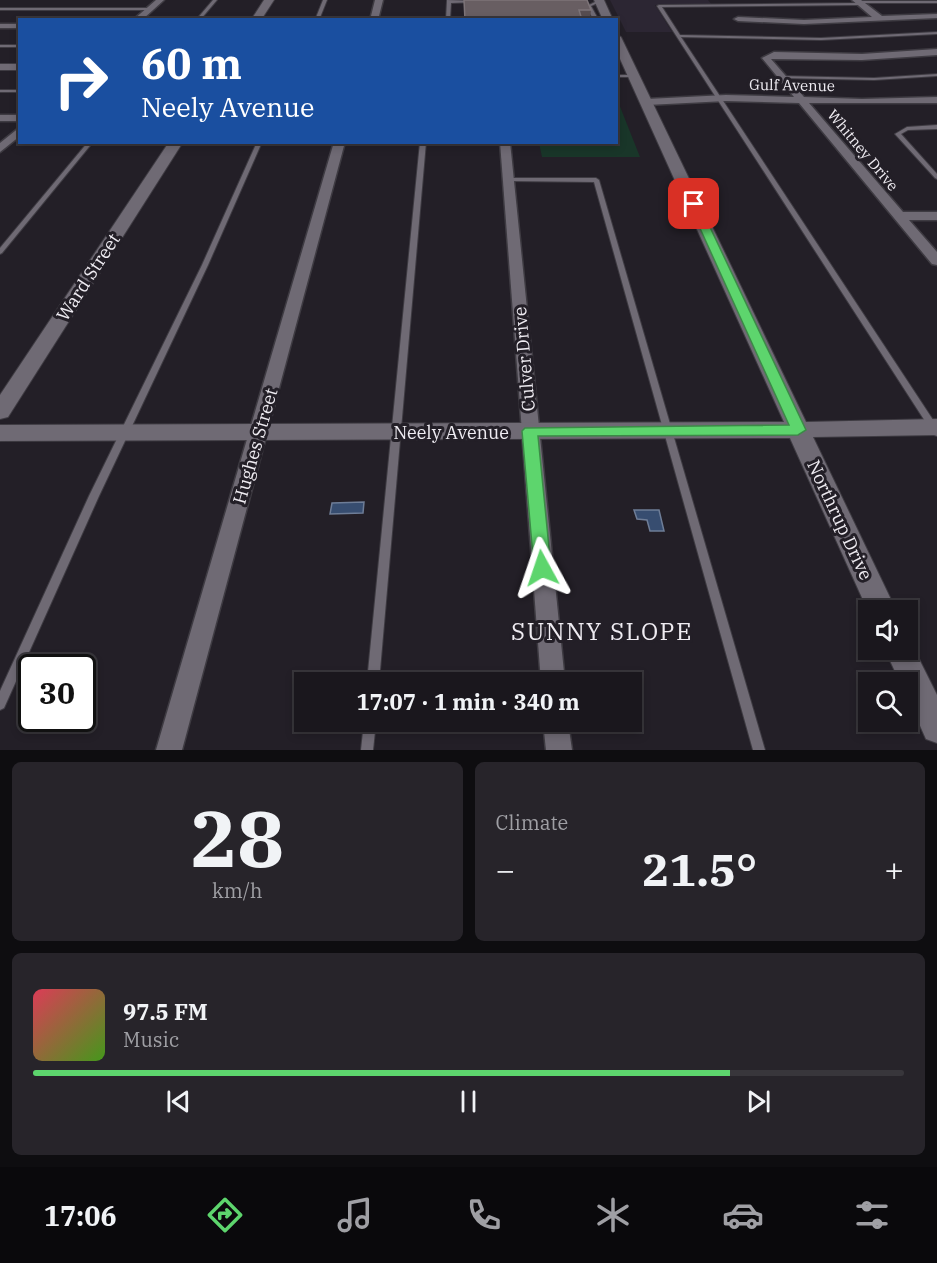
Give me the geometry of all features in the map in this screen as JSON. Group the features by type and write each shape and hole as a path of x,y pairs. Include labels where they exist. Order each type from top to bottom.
{"street":[{"path":"139,18 160,0"},
{"path":"257,18 269,0"},
{"path":"374,18 379,0"},
{"path":"599,0 607,18"},
{"path":"859,2 879,18"},
{"path":"738,19 804,22 937,16"},
{"path":"0,26 18,26"},
{"name":"Northrup Drive","path":"618,45 626,76 646,102 877,600"},
{"name":"Whitney Drive","path":"937,52 862,57 774,55 766,58 937,261"},
{"path":"0,67 18,67"},
{"name":"Gulf Avenue","path":"646,102 718,99 862,102 937,100"},
{"path":"0,118 18,118"},
{"path":"0,149 18,132"},
{"name":"Ward Street","path":"0,412 175,144"},
{"name":"Hughes Street","path":"170,750 339,144"},
{"name":"Culver Drive","path":"505,144 552,672"},
{"path":"899,216 937,216"},
{"name":"Neely Avenue","path":"0,433 936,429"},
{"path":"905,660 937,728"},
{"path":"557,732 559,750"}],"lane":[{"path":"200,18 215,0"},
{"path":"317,18 325,0"},
{"path":"595,18 589,6 599,0"},
{"path":"711,0 719,5"},
{"path":"809,0 814,4"},
{"path":"448,18 449,1 479,2"},
{"path":"936,429 659,6 937,2"},
{"path":"0,9 150,9"},
{"path":"679,36 821,39 937,33"},
{"path":"0,46 18,45"},
{"path":"782,77 874,79 937,75"},
{"path":"0,91 18,91"},
{"path":"937,127 907,129 898,134 937,177"},
{"path":"0,252 89,144"},
{"path":"0,704 94,496 205,265 259,144"},
{"path":"375,672 423,144"},
{"path":"508,180 596,180 759,750"},
{"path":"368,750 369,732"}],"shaded area":[{"path":"610,0 708,0 712,5 655,5 672,32 626,32"}],"green space":[{"path":"618,102 640,157 542,157 539,144 618,144"}],"water":[{"path":"364,502 363,513 330,514 332,503"},
{"path":"634,510 659,510 664,531 650,531 647,520 637,519"}],"building":[{"path":"464,0 587,0 591,10 579,10 581,18 465,18"}],"district":[{"name":"SUNNY SLOPE","path":"602,631"}],"route":[{"path":"542,568 530,431 798,430 694,204"}]}
